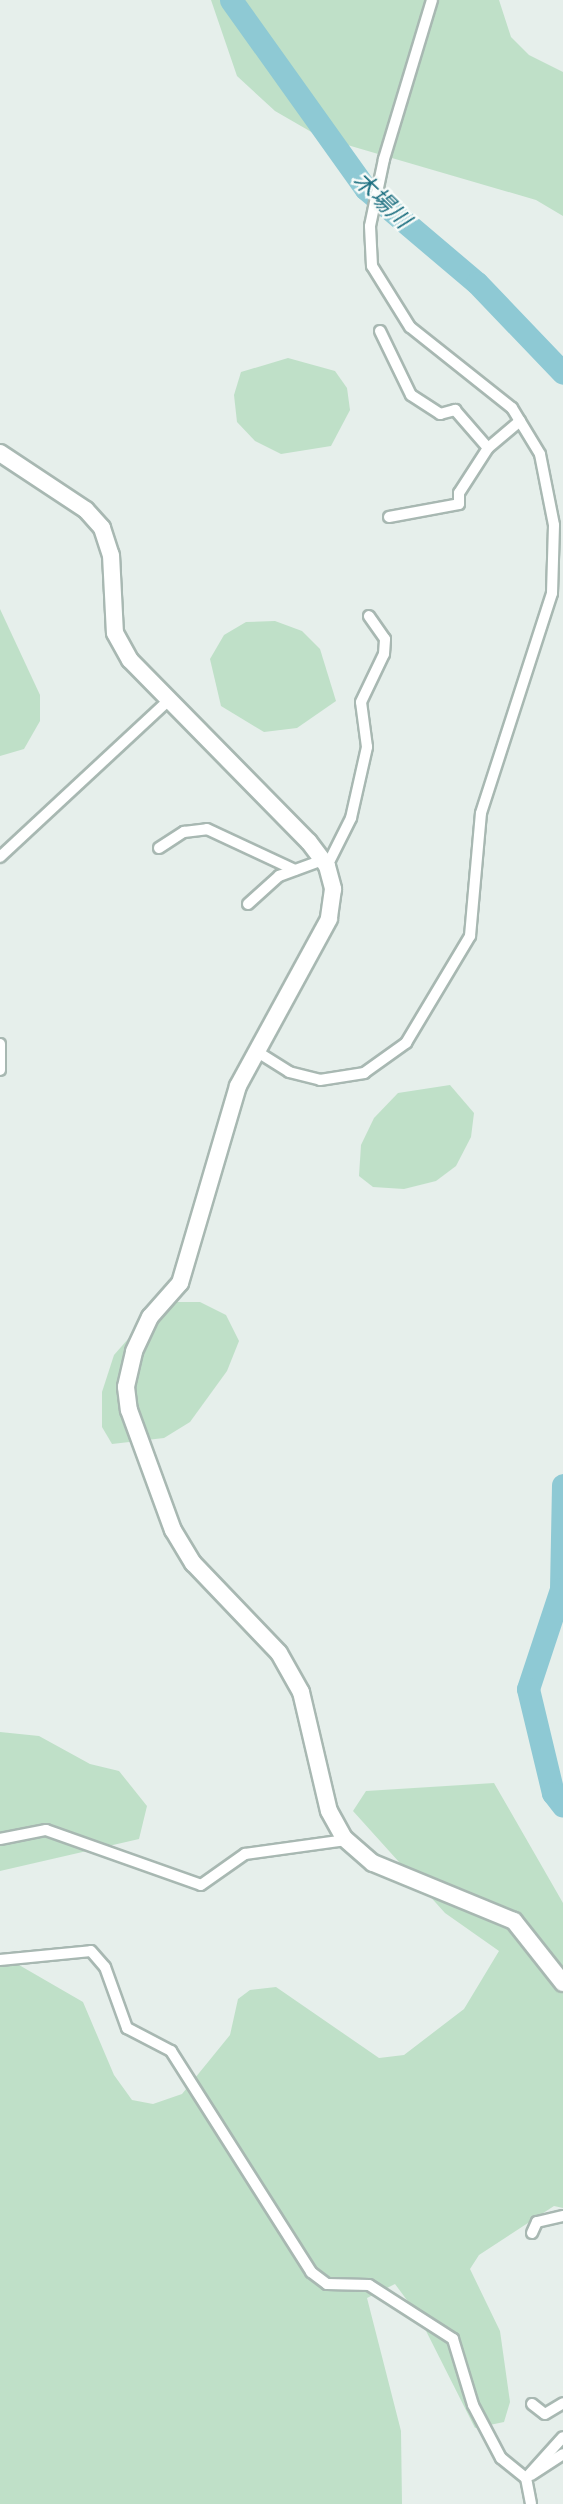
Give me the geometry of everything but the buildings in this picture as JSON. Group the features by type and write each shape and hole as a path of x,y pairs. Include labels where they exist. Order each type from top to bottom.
{"street":[{"path":"256,1051 289,1072 320,1080 365,1073 406,1043 470,936 481,813 552,593 554,525 540,454 520,421 410,327 372,266 369,226 384,159 411,51 432,0"},
{"path":"380,331 411,395 440,414 455,410 488,449"},
{"path":"388,517 459,504 458,493 488,449 520,421"},
{"path":"0,453 76,503 102,528 111,555 115,633 167,702 325,863"},
{"path":"369,616 385,639 384,654 360,702 367,747 351,818 325,863 330,919 256,1051 224,1126 195,1248 180,1283 150,1317 126,1387 173,1530 193,1563 279,1653 301,1692 329,1811 346,1840 373,1863 514,1921 563,1983"},
{"path":"0,857 167,702"},
{"path":"159,848 184,832 207,829 295,870"},
{"path":"248,904 295,870 325,863"},
{"path":"0,1044 0,1070"},
{"path":"0,1839 46,1830 201,1885 245,1854 346,1840"},
{"path":"0,1960 91,1951 105,1967 127,2028 171,2051 311,2272 327,2284 369,2285 453,2339 478,2416 501,2458 526,2478 531,2504"},
{"path":"532,2233 537,2222 563,2216"},
{"path":"532,2404 545,2414 563,2403"},
{"path":"526,2478 563,2437"},
{"path":"526,2478 563,2454"}],"green space":[{"path":"211,0 499,0 511,37 529,55 563,72 563,216 536,200 320,137 275,111 237,76"},
{"path":"288,358 335,371 347,388 350,410 331,446 281,454 255,441 237,422 234,395 241,372"},
{"path":"0,609 40,695 40,721 24,749 0,756"},
{"path":"275,621 302,631 320,649 336,701 297,728 264,732 221,706 210,659 224,635 246,622"},
{"path":"450,1085 474,1113 471,1137 456,1166 436,1181 404,1189 373,1187 359,1176 361,1145 374,1118 398,1093"},
{"path":"173,1302 200,1302 226,1315 239,1341 227,1371 190,1422 164,1438 112,1444 102,1427 102,1392 114,1355 143,1322"},
{"path":"0,1732 39,1736 90,1764 119,1771 147,1806 139,1839 0,1871"},
{"path":"494,1783 563,1903 563,2208 554,2206 479,2255 470,2269 500,2331 510,2402 504,2422 475,2428 418,2315 395,2284 367,2298 401,2431 402,2504 0,2504 0,1954 83,2002 114,2075 132,2100 153,2104 182,2094 230,2035 238,1999 250,1990 276,1987 379,2058 404,2055 464,2009 499,1951 445,1913 353,1811 366,1791"}],"waterway":[{"name":"木場川","path":"231,0 366,189 477,283 563,373"},
{"name":"木場川","path":"563,1485 561,1589 528,1689 553,1793 563,1806"}]}
